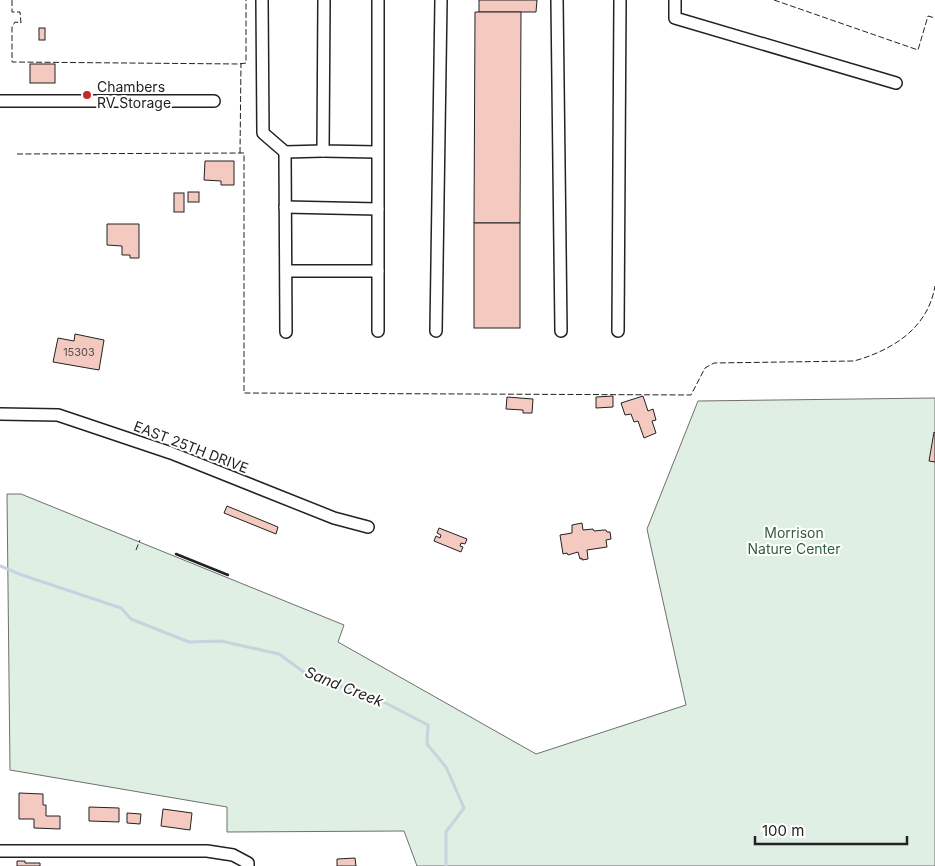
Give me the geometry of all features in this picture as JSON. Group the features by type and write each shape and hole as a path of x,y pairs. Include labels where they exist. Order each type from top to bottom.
{"lane":[{"path":"262,0 262,133 285,152 377,152"},
{"path":"324,0 324,151"},
{"path":"378,0 378,331"},
{"path":"436,331 441,0"},
{"path":"556,0 562,331"},
{"path":"618,331 620,0"},
{"path":"675,0 675,18 896,83"},
{"path":"0,101 214,100"},
{"path":"285,152 286,332"},
{"path":"285,207 378,208"},
{"path":"286,271 378,271"},
{"name":"EAST 25TH DRIVE","path":"0,414 58,415 171,453 334,518 368,527"},
{"path":"0,851 207,851 234,855 248,863 248,866"}],"green space":[{"name":"Morrison Nature Center","path":"935,398 935,866 417,866 404,831 227,832 227,807 10,770 7,494 21,494 344,625 338,642 536,754 686,705 647,529 698,401"}],"building":[{"path":"479,0 537,0 536,12 479,12"},
{"path":"475,12 521,12 520,223 474,223"},
{"path":"39,28 45,28 45,40 39,40"},
{"path":"30,64 55,64 55,83 30,83"},
{"path":"205,161 234,161 234,185 221,185 221,181 204,180"},
{"path":"188,192 199,192 199,202 188,202"},
{"path":"174,193 184,193 184,212 174,212"},
{"path":"474,223 520,223 520,328 474,328"},
{"path":"107,224 139,224 139,258 130,258 130,255 122,255 122,246 107,245"},
{"path":"75,334 104,340 99,370 53,362 58,338 74,341"},
{"path":"613,396 613,407 596,408 596,397"},
{"path":"643,396 648,411 653,409 656,420 652,421 656,433 644,438 638,421 634,422 631,414 625,415 621,403"},
{"path":"507,397 533,399 532,413 523,413 523,410 506,409"},
{"path":"935,433 935,462 929,461"},
{"path":"227,506 278,527 276,534 224,513"},
{"path":"582,523 583,530 593,529 594,531 606,530 610,532 611,539 606,540 607,547 587,550 588,559 582,560 578,552 568,555 567,553 563,554 560,535 572,533 572,525"},
{"path":"439,528 467,539 465,544 461,543 460,546 463,547 461,552 434,541 436,536 440,538 441,535 437,533"},
{"path":"19,793 43,794 46,816 60,816 60,829 34,828 34,819 19,819"},
{"path":"89,807 119,808 119,822 89,821"},
{"path":"163,809 192,813 190,830 161,826"},
{"path":"127,813 141,814 140,824 127,823"},
{"path":"355,858 356,866 337,866 337,859"},
{"path":"17,861 40,863 40,866 17,866"}],"waterway":[{"name":"Sand Creek","path":"0,566 121,608 131,619 189,642 221,641 279,654 308,675 378,699 428,725 427,744 446,767 464,808 446,832 446,866"}],"fence":[{"path":"12,0 12,12 20,12 21,23 15,22 12,27 12,62 239,64 246,63 246,0"},
{"path":"774,0 918,50 928,16 935,18"},
{"path":"240,153 241,63"},
{"path":"17,154 244,153 244,393 691,395 705,368 714,363 854,361 882,351 895,344 917,325 925,314 935,286"},
{"path":"136,550 140,540"}],"wall":[{"path":"176,554 228,575"}],"place":[{"name":"Chambers RV Storage","path":"87,95"}]}
